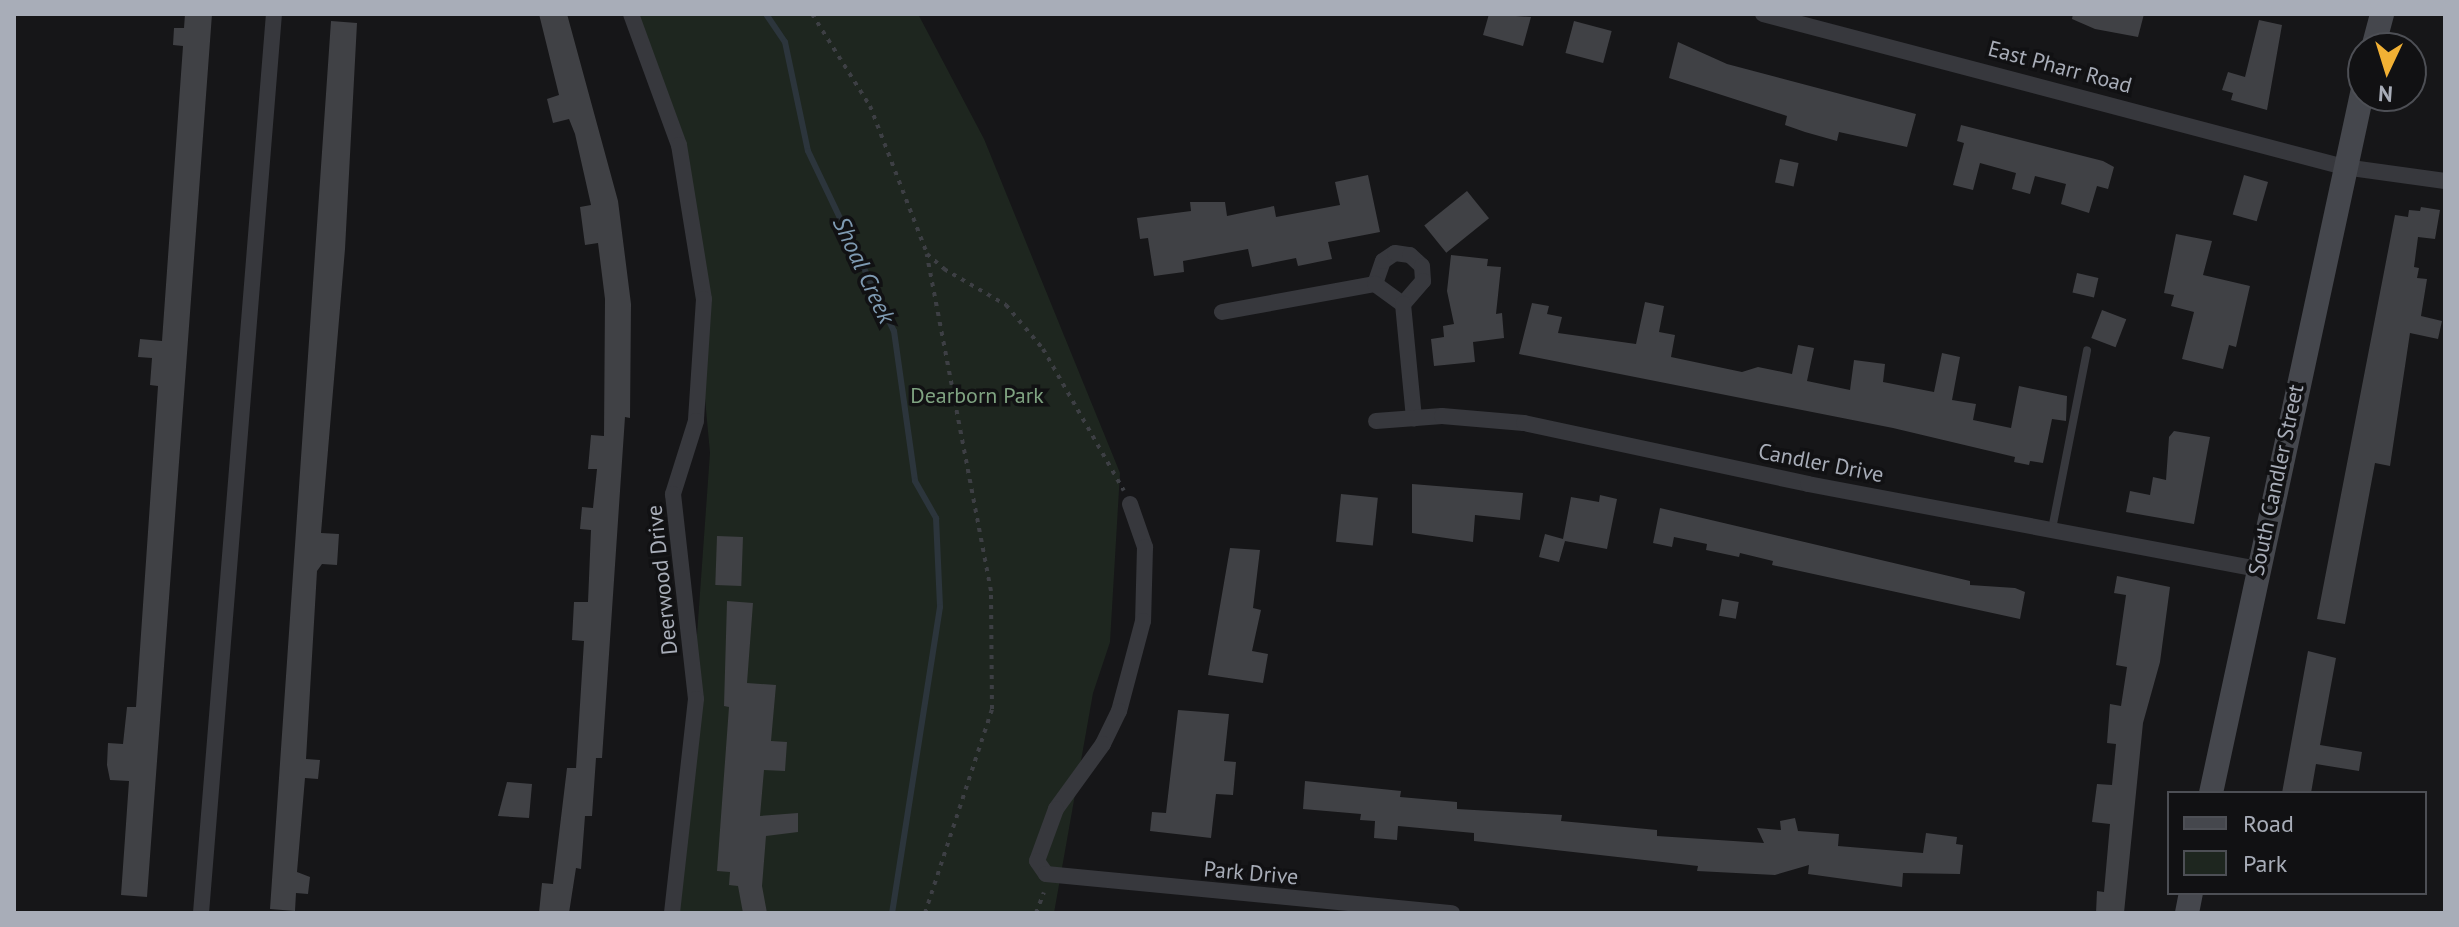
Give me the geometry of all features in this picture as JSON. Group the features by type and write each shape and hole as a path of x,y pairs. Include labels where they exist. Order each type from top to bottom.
{"main road":[{"name":"South Candler Street","path":"2211,791 2357,112"}],"street":[{"path":"201,913 274,14"},
{"name":"Deerwood Drive","path":"631,14 679,145 704,299 696,421 673,494 696,699 672,913"},
{"name":"East Pharr Road","path":"1763,14 2344,167 2445,181"},
{"path":"1375,284 1383,261 1395,253 1410,255 1422,266 1423,281 1403,304 1414,418"},
{"path":"1222,312 1375,284 1403,304"},
{"name":"Candler Drive","path":"1376,421 1414,418 1524,423 2257,569"},
{"name":"Park Drive","path":"1130,504 1145,547 1143,621 1119,711 1103,744 1056,809 1037,861 1046,874 1452,913"}],"lane":[{"path":"2052,529 2087,350"}],"path":[{"path":"812,14 870,106 927,254 991,591 992,709 925,913"},
{"path":"927,254 944,269 1006,305 1043,349 1130,504"}],"green space":[{"name":"Dearborn Park","path":"626,14 918,14 984,139 1120,473 1110,642 1093,693 1054,913 670,913 690,733 710,453 682,149"}],"building":[{"path":"185,14 212,14 147,897 121,895 129,781 110,780 107,765 108,743 123,744 127,707 136,707 158,386 150,385 152,358 138,357 140,339 162,341 183,46 173,45 174,28 184,28"},
{"path":"539,14 567,14 618,201 631,304 630,418 625,417 602,758 596,758 592,816 585,816 581,869 576,868 569,913 539,913 542,883 553,884 567,768 576,768 584,641 572,640 574,602 588,602 591,530 580,529 582,507 593,508 597,469 588,469 591,435 604,436 605,299 598,243 585,245 580,207 591,205 575,134 569,119 553,123 547,99 559,95"},
{"path":"1489,14 1531,17 1523,46 1483,35"},
{"path":"2073,14 2144,14 2138,37 2095,29 2072,19"},
{"path":"2259,20 2282,25 2267,110 2231,100 2233,93 2222,90 2228,72 2245,77"},
{"path":"331,21 357,23 345,249 321,533 339,534 337,565 322,564 317,571 306,759 320,760 318,779 305,778 297,872 310,877 308,894 296,893 295,911 270,909"},
{"path":"1574,21 1612,31 1603,63 1565,53"},
{"path":"1678,42 1727,64 1916,114 1907,147 1839,132 1837,141 1805,132 1785,125 1787,116 1669,78"},
{"path":"1961,125 2103,161 2114,167 2108,189 2097,186 2089,213 2061,204 2066,184 2035,176 2030,194 2012,189 2016,173 1980,163 1973,190 1953,185 1964,143 1957,141"},
{"path":"1780,159 1799,163 1794,186 1775,182"},
{"path":"1368,175 1380,232 1328,242 1332,259 1298,266 1296,258 1252,267 1248,249 1183,261 1184,272 1154,276 1148,238 1140,239 1137,218 1191,211 1190,202 1225,202 1227,216 1274,206 1276,217 1340,205 1335,182"},
{"path":"2244,175 2268,182 2257,221 2233,214"},
{"path":"1467,191 1489,218 1446,253 1424,226"},
{"path":"2421,207 2440,210 2435,239 2418,237 2414,267 2419,268 2417,278 2427,279 2421,316 2442,321 2438,339 2410,333 2390,466 2375,463 2345,624 2317,619 2395,215 2408,217 2409,210 2420,211"},
{"path":"2176,234 2212,241 2203,275 2250,286 2236,347 2229,345 2223,369 2182,359 2194,312 2171,306 2174,295 2164,293"},
{"path":"1451,255 1488,259 1487,266 1501,267 1496,314 1502,313 1504,338 1473,342 1475,362 1434,366 1431,339 1444,337 1443,326 1454,324 1447,291"},
{"path":"2077,273 2098,278 2094,297 2073,292"},
{"path":"1645,302 1664,306 1659,332 1675,335 1671,357 1742,372 1758,367 1792,374 1798,345 1814,348 1807,381 1850,390 1854,360 1885,364 1883,382 1934,392 1942,353 1960,357 1952,400 1976,404 1973,420 2011,428 2019,386 2067,396 2066,421 2052,419 2043,463 2030,461 2029,465 2014,462 2015,457 1893,428 1519,354 1532,303 1549,306 1547,314 1562,317 1558,333 1636,344"},
{"path":"2102,310 2126,319 2116,347 2091,338"},
{"path":"2174,431 2210,437 2194,524 2126,512 2130,491 2150,495 2153,477 2166,480 2169,437"},
{"path":"1412,484 1523,493 1520,520 1475,515 1473,542 1412,533"},
{"path":"1341,494 1378,498 1373,546 1336,542"},
{"path":"1600,495 1617,499 1607,549 1565,541 1559,562 1539,557 1545,534 1563,539 1571,497 1599,502"},
{"path":"1660,508 1970,581 1970,585 2015,588 2025,592 2020,619 1772,565 1773,561 1740,553 1739,557 1706,550 1707,544 1674,537 1672,547 1653,543"},
{"path":"717,536 743,537 741,586 715,585"},
{"path":"1230,548 1260,550 1253,608 1261,610 1252,651 1268,654 1263,683 1208,675"},
{"path":"2117,576 2170,587 2160,662 2143,723 2124,913 2096,913 2097,891 2104,892 2110,824 2092,822 2097,784 2112,785 2116,744 2107,743 2110,704 2121,706 2127,667 2116,665 2126,595 2114,593"},
{"path":"1722,599 1739,602 1736,619 1719,616"},
{"path":"727,601 753,603 747,683 776,685 771,741 787,742 785,771 764,770 760,816 798,813 798,832 766,836 762,886 767,913 743,913 738,886 729,885 730,872 717,871 729,707 724,706"},
{"path":"2308,651 2336,658 2320,745 2362,752 2359,771 2316,764 2311,791 2282,791"},
{"path":"1178,710 1229,714 1224,761 1236,762 1233,795 1216,794 1211,838 1150,831 1152,812 1166,813"},
{"path":"1305,781 1401,791 1400,797 1457,802 1457,809 1562,815 1561,821 1657,830 1657,836 1764,843 1757,828 1781,830 1780,821 1795,818 1798,831 1839,834 1838,846 1923,853 1926,833 1957,837 1956,844 1963,845 1960,874 1903,873 1902,887 1808,874 1809,865 1775,875 1697,871 1698,866 1474,841 1474,833 1398,826 1397,840 1374,838 1375,821 1360,820 1361,814 1303,809"},
{"path":"507,782 532,784 529,818 498,816"}],"waterway":[{"name":"Shoal Creek","path":"766,14 785,42 808,151 894,331 915,481 936,518 940,607 892,913"}]}
